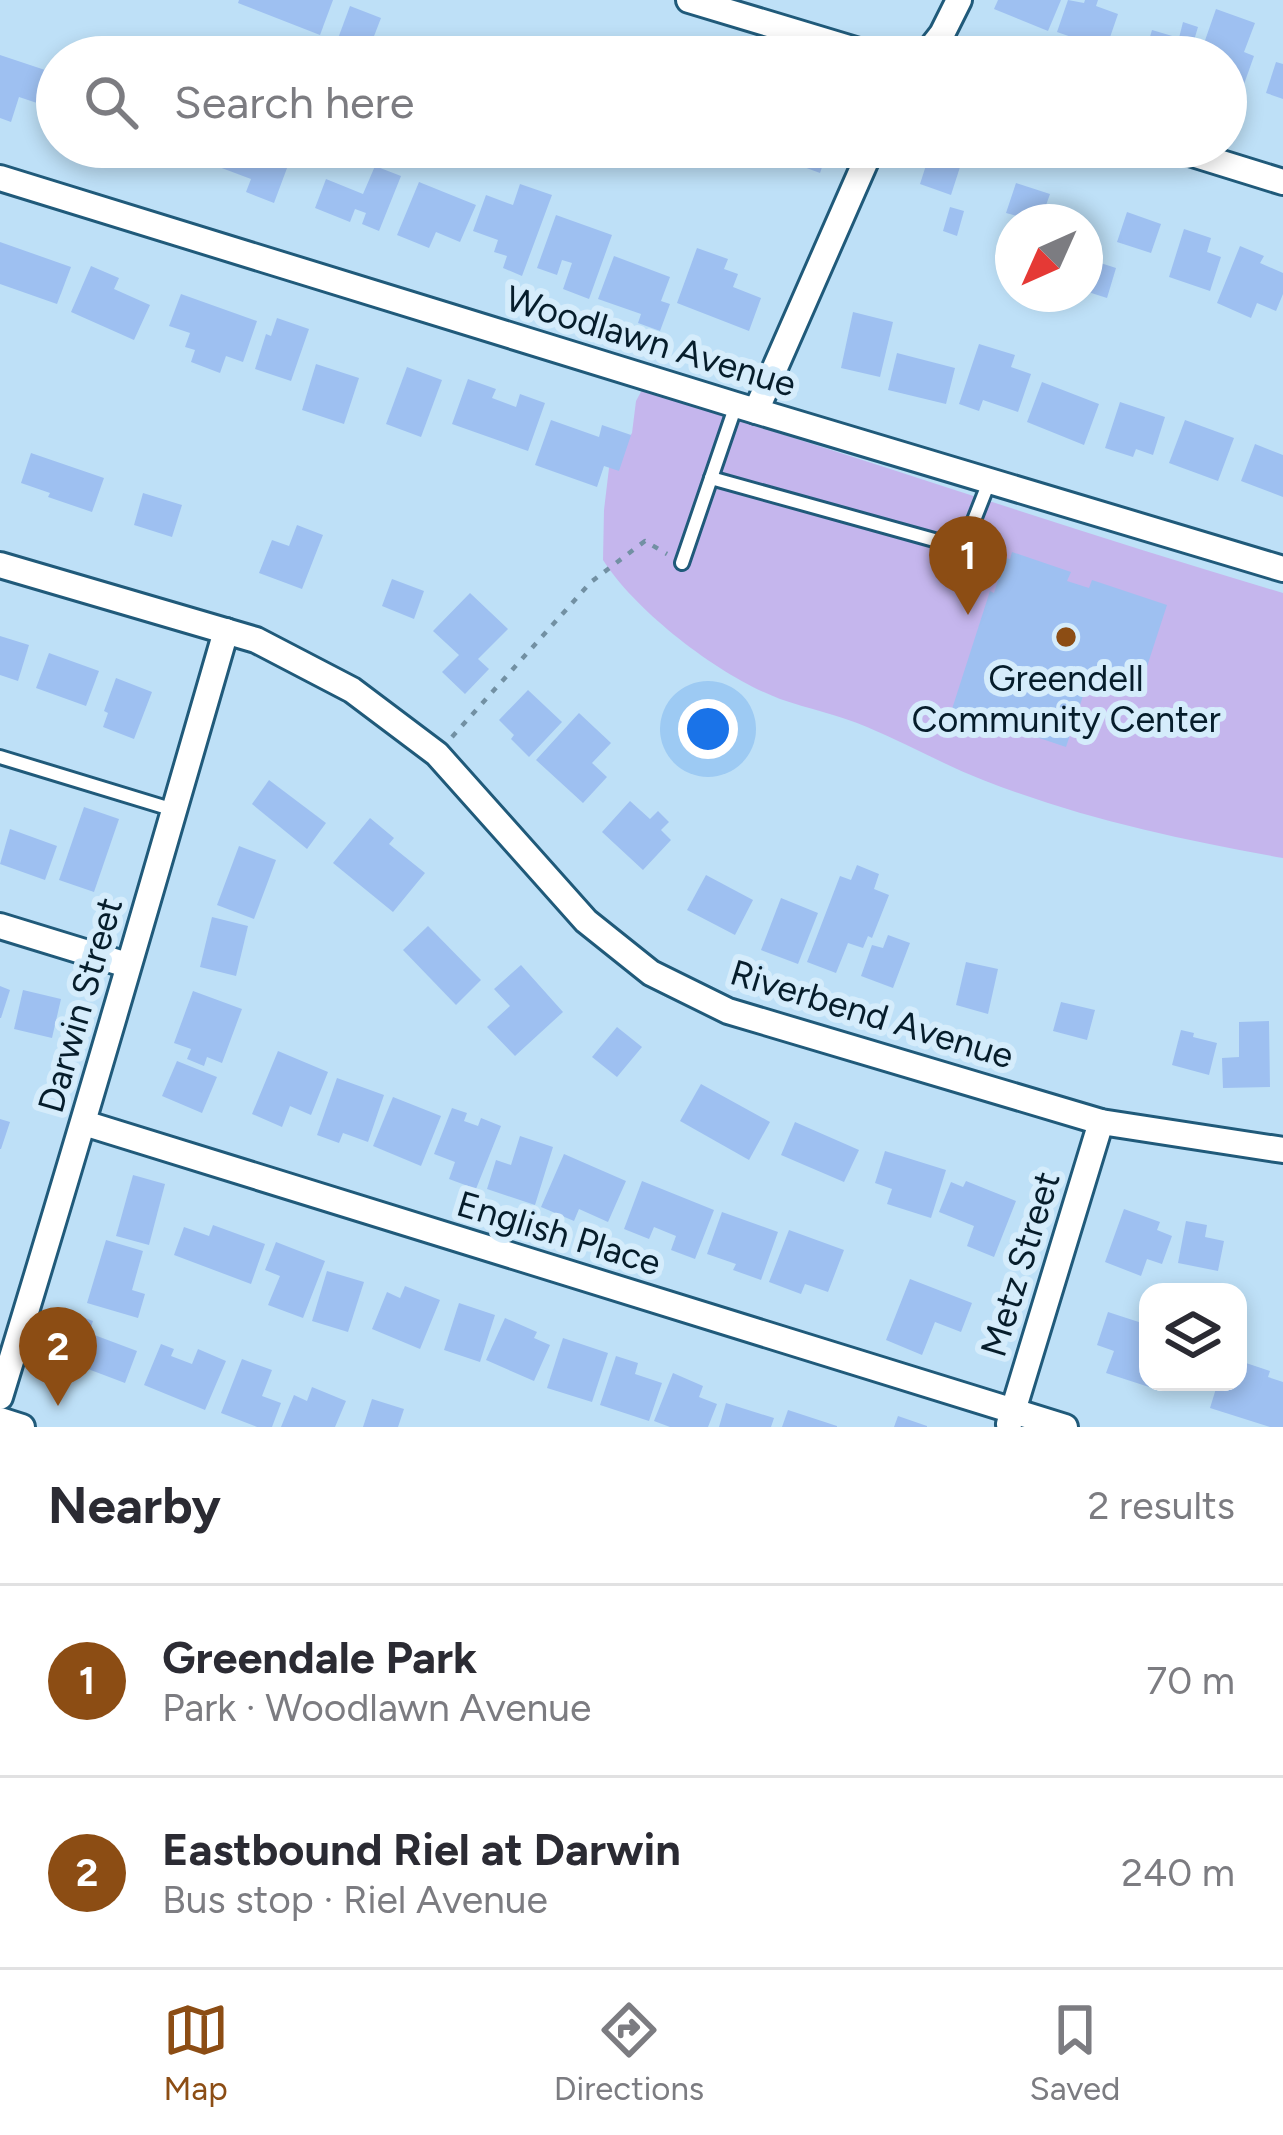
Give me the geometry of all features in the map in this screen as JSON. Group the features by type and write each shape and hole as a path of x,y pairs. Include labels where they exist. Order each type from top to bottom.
{"street":[{"path":"688,0 809,36"},
{"path":"940,36 959,0"},
{"path":"746,408 862,168"},
{"path":"1238,168 1283,182"},
{"name":"Woodlawn Avenue","path":"0,178 1283,569"},
{"name":"Riverbend Avenue","path":"0,565 256,640 352,690 437,754 586,921 651,973 728,1011 1101,1122 1283,1150"},
{"name":"Darwin Street","path":"0,1397 226,632"},
{"path":"0,926 127,965"},
{"name":"Metz Street","path":"1011,1419 1101,1122"},
{"name":"English Place","path":"84,1124 1011,1419 1065,1427"},
{"path":"0,1420 22,1427"}],"lane":[{"path":"682,563 711,478 746,408"},
{"path":"711,478 963,548 989,482"},
{"path":"0,757 174,810"}],"path":[{"path":"437,754 592,583 645,542 682,563"}],"shaded area":[{"path":"642,390 1283,593 1283,858 1131,826 1019,794 882,733 757,689 682,641 637,601 603,560 609,468 632,433"}],"building":[{"path":"239,0 333,0 320,35"},
{"path":"998,0 1061,0 1048,31 994,9"},
{"path":"1068,0 1098,0 1096,6 1118,14 1110,36 1057,32"},
{"path":"350,6 381,18 374,36 339,36"},
{"path":"1216,9 1255,23 1247,44 1247,36 1207,36"},
{"path":"1183,22 1198,27 1195,36 1180,36"},
{"path":"0,55 36,67 36,103 19,97 11,122 0,118"},
{"path":"1276,62 1283,64 1283,99 1266,93"},
{"path":"222,168 287,168 274,203 246,192 251,179"},
{"path":"374,168 401,176 379,231 362,224 366,213 355,209 350,222 315,208 326,179 363,194"},
{"path":"925,168 960,168 951,195 920,184"},
{"path":"419,182 476,205 460,242 436,232 429,248 397,235"},
{"path":"1016,183 1050,194 1046,204 1009,204"},
{"path":"520,184 552,195 522,276 503,268 507,256 494,252 498,240 473,231 486,195 513,205"},
{"path":"950,207 964,211 957,236 943,231"},
{"path":"1127,212 1161,224 1151,253 1117,242"},
{"path":"556,215 612,235 589,299 563,289 572,263 562,260 557,275 537,268"},
{"path":"1184,229 1211,238 1207,252 1221,257 1210,291 1169,277"},
{"path":"0,242 71,267 57,304 0,284"},
{"path":"1240,246 1264,256 1260,263 1283,273 1283,294 1276,311 1257,303 1251,318 1217,303"},
{"path":"697,248 728,259 724,269 738,274 733,287 761,298 749,331 677,303"},
{"path":"614,256 670,277 661,301 670,304 660,331 638,323 641,314 598,299"},
{"path":"1103,264 1116,268 1107,298 1103,297"},
{"path":"91,266 119,278 114,289 150,305 134,340 71,312"},
{"path":"181,294 257,321 243,362 226,356 220,373 191,362 195,350 185,347 190,333 169,326"},
{"path":"853,312 893,322 880,377 841,368"},
{"path":"277,318 309,329 291,381 255,369 266,334 271,336"},
{"path":"979,344 1015,355 1011,367 1031,374 1018,412 983,400 979,411 959,404"},
{"path":"897,353 955,368 946,404 888,390"},
{"path":"316,364 359,378 344,424 302,410"},
{"path":"407,367 442,380 421,437 386,424"},
{"path":"468,379 496,389 492,398 516,407 520,394 545,403 528,451 452,424"},
{"path":"1042,382 1099,404 1084,445 1027,422"},
{"path":"1120,402 1165,417 1153,455 1136,449 1133,457 1105,448"},
{"path":"551,420 599,437 602,425 631,435 619,471 604,466 597,487 535,465"},
{"path":"1185,420 1234,438 1218,481 1169,463"},
{"path":"1255,444 1283,455 1283,497 1241,481"},
{"path":"31,453 104,478 92,512 21,483"},
{"path":"143,493 182,505 172,537 134,525"},
{"path":"297,525 323,535 302,589 259,573 272,540 289,546"},
{"name":"Greendell Community Center","path":"1012,552 1071,572 1067,581 1089,588 1092,580 1167,605 1141,685 1092,669 1066,747 952,709 990,591 994,593 1005,558 1010,559"},
{"path":"392,579 424,591 414,619 382,606"},
{"path":"470,593 508,629 478,659 489,669 465,694 442,672 459,655 433,631"},
{"path":"0,636 29,645 18,681 0,675"},
{"path":"49,653 99,671 86,706 36,688"},
{"path":"116,678 152,692 134,739 103,727"},
{"path":"528,690 562,722 529,757 499,720"},
{"path":"579,713 611,743 592,763 607,777 583,803 536,760"},
{"path":"269,780 326,823 307,849 252,804"},
{"path":"630,801 650,819 658,811 669,822 661,830 671,840 643,870 602,832"},
{"path":"84,807 119,819 94,892 59,880"},
{"path":"370,818 394,838 389,844 425,873 393,912 333,863"},
{"path":"10,829 57,846 45,880 0,864"},
{"path":"239,846 276,860 254,919 217,905"},
{"path":"857,865 879,874 874,889 889,895 872,938 868,936 863,948 848,943 836,973 807,962 840,876 851,880"},
{"path":"706,875 753,900 735,935 687,910"},
{"path":"781,898 818,913 798,964 761,950"},
{"path":"212,917 248,926 236,976 200,967"},
{"path":"428,926 481,980 456,1005 403,950"},
{"path":"888,935 910,943 893,988 861,976 872,945 883,948"},
{"path":"966,962 998,969 988,1014 956,1005"},
{"path":"521,965 563,1012 515,1056 487,1027 510,1006 494,989"},
{"path":"0,986 10,990 1,1018 0,1018"},
{"path":"23,990 61,999 52,1038 14,1029"},
{"path":"193,991 242,1009 222,1063 207,1057 204,1066 187,1059 191,1049 174,1043"},
{"path":"1061,1002 1095,1010 1087,1040 1053,1031"},
{"path":"1269,1021 1270,1087 1223,1088 1222,1058 1239,1057 1239,1022"},
{"path":"617,1027 642,1047 617,1077 592,1057"},
{"path":"1181,1030 1217,1043 1209,1075 1172,1065"},
{"path":"278,1051 328,1072 311,1115 290,1106 282,1127 252,1114"},
{"path":"177,1061 217,1077 202,1113 162,1096"},
{"path":"337,1078 384,1095 368,1142 343,1133 339,1143 317,1135"},
{"path":"701,1084 770,1122 749,1160 680,1121"},
{"path":"393,1097 441,1116 421,1166 373,1146"},
{"path":"452,1108 467,1113 464,1121 478,1126 481,1118 501,1126 476,1189 449,1179 455,1162 434,1154"},
{"path":"0,1119 10,1122 1,1149 0,1149"},
{"path":"795,1122 859,1150 844,1182 781,1155"},
{"path":"520,1136 553,1147 535,1205 487,1189 496,1160 511,1165"},
{"path":"885,1151 946,1170 931,1218 887,1204 892,1189 875,1183"},
{"path":"564,1154 626,1181 608,1222 579,1209 574,1221 541,1207"},
{"path":"133,1175 165,1184 149,1245 116,1236"},
{"path":"642,1181 714,1210 695,1259 671,1250 676,1236 654,1227 649,1239 624,1229"},
{"path":"966,1181 1016,1201 994,1257 967,1246 974,1226 939,1212 951,1182 963,1187"},
{"path":"1124,1209 1160,1222 1157,1230 1172,1236 1162,1264 1147,1259 1141,1276 1105,1262"},
{"path":"722,1212 778,1232 761,1280 707,1254"},
{"path":"1186,1221 1207,1225 1205,1237 1224,1241 1218,1271 1178,1263"},
{"path":"213,1225 265,1244 251,1284 174,1255 184,1227 209,1236"},
{"path":"789,1230 844,1250 828,1292 805,1284 801,1294 769,1282"},
{"path":"106,1240 143,1251 132,1290 145,1294 138,1318 87,1303"},
{"path":"276,1242 325,1261 303,1318 268,1305 280,1276 265,1270"},
{"path":"327,1271 364,1282 348,1332 312,1321"},
{"path":"910,1279 972,1303 961,1332 935,1322 922,1355 886,1340"},
{"path":"405,1286 440,1300 420,1349 372,1329 387,1292 400,1298"},
{"path":"459,1303 495,1315 480,1362 444,1350"},
{"path":"1108,1312 1139,1322 1139,1384 1106,1373 1114,1351 1097,1345"},
{"path":"71,1313 93,1321 89,1333 137,1351 125,1383 80,1366 83,1360 58,1350"},
{"path":"505,1318 537,1332 534,1338 550,1345 534,1381 486,1360"},
{"path":"563,1338 608,1353 592,1402 547,1388"},
{"path":"161,1344 174,1349 171,1356 192,1364 198,1349 226,1361 205,1410 144,1385"},
{"path":"616,1356 638,1363 635,1374 662,1383 649,1421 600,1405"},
{"path":"242,1359 272,1370 262,1396 281,1403 272,1427 257,1427 221,1413"},
{"path":"1247,1363 1270,1371 1268,1377 1283,1382 1283,1427 1210,1408 1215,1391 1247,1391"},
{"path":"673,1373 703,1386 699,1397 717,1404 708,1427 670,1427 654,1421"},
{"path":"312,1387 346,1401 335,1427 281,1427 294,1395 307,1401"},
{"path":"372,1399 404,1409 398,1427 363,1427"},
{"path":"726,1403 774,1418 771,1427 719,1427"},
{"path":"788,1410 837,1426 837,1427 782,1427"},
{"path":"898,1416 927,1426 927,1427 894,1427"}],"place":[{"name":"Greendale Park","path":"968,615"},
{"name":"Greendell Community Center","path":"1066,637"},
{"name":"Eastbound Riel at Darwin","path":"58,1406"}]}
